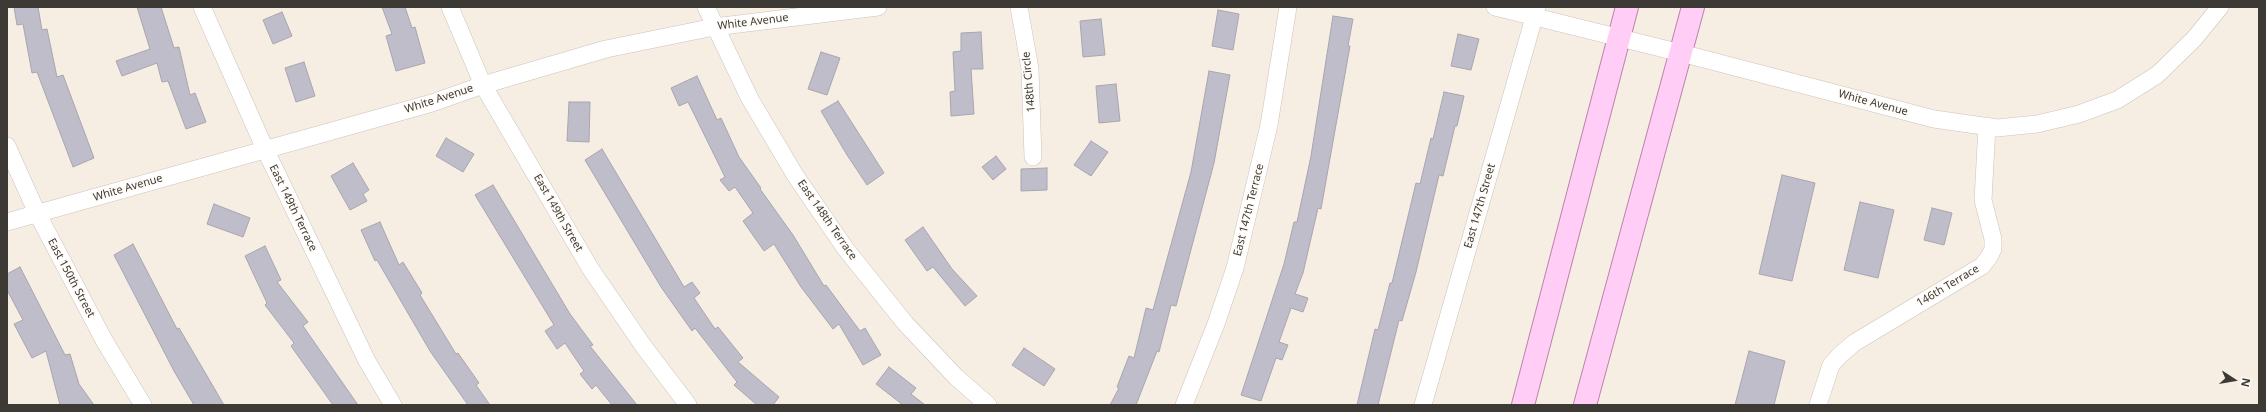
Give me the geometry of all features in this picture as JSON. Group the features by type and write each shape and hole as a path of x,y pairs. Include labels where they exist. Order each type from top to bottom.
{"main road":[{"path":"1523,405 1627,7"},
{"path":"1585,405 1693,7"}],"street":[{"name":"East 149th Terrace","path":"202,7 265,149 367,361 393,405"},
{"name":"East 149th Street","path":"450,7 483,85 590,268 644,347 688,405"},
{"name":"East 148th Terrace","path":"706,7 714,27 750,99 795,175 845,248 905,323 956,377 988,405"},
{"name":"White Avenue","path":"7,222 432,103 483,85 606,49 714,27 878,7"},
{"name":"148th Circle","path":"1019,7 1030,69 1033,157"},
{"name":"East 147th Terrace","path":"1184,405 1216,324 1236,261 1269,125 1288,7"},
{"name":"White Avenue","path":"1495,7 1536,12 1619,38 1934,119 1998,128 2037,124 2078,114 2117,100 2157,75 2194,39 2220,7"},
{"name":"East 147th Street","path":"1423,405 1536,12"},
{"name":"146th Terrace","path":"1818,405 1831,366 1840,354 1854,343 1982,266 1989,257 1993,249 1993,238 1983,200 1987,126"},
{"name":"East 150th Street","path":"7,146 37,213 105,342 143,405"}],"building":[{"path":"14,7 38,7 42,30 47,29 57,77 63,75 94,158 73,167 37,72 32,73 23,24 17,25"},
{"path":"137,7 161,7 174,48 179,47 190,95 195,93 206,122 186,129 168,81 162,82 157,63 122,76 116,61 150,49"},
{"path":"382,7 405,7 412,28 415,27 425,63 396,71 386,36 392,34"},
{"path":"1218,10 1239,14 1233,50 1212,46"},
{"path":"282,12 292,36 273,44 263,20"},
{"path":"1333,16 1353,19 1348,46 1350,46 1321,209 1318,208 1303,273 1295,294 1308,298 1303,312 1291,308 1279,342 1288,345 1282,360 1276,358 1261,401 1241,395 1284,264 1294,222 1297,222 1311,156"},
{"path":"1101,19 1105,55 1083,57 1080,21"},
{"path":"981,32 983,69 971,69 974,114 951,116 950,92 955,91 953,52 961,51 961,33"},
{"path":"1458,34 1479,39 1471,70 1451,66"},
{"path":"821,52 840,58 827,95 808,89"},
{"path":"304,62 315,96 296,102 285,68"},
{"path":"1209,71 1230,75 1214,163 1176,306 1171,305 1159,352 1157,351 1136,405 1110,405 1119,388 1117,387 1129,356 1134,358 1146,308 1153,310 1191,172"},
{"path":"697,76 717,120 721,118 739,157 761,188 760,189 793,235 824,286 826,285 860,331 865,328 881,355 863,365 839,324 833,329 801,287 774,244 764,251 743,221 753,213 735,187 729,191 720,180 725,177 688,102 679,106 671,88"},
{"path":"1116,84 1120,121 1099,123 1096,86"},
{"path":"1444,92 1464,96 1457,126 1455,126 1443,176 1439,175 1416,272 1402,321 1399,320 1378,405 1357,405 1375,329 1378,330 1390,283 1392,283 1416,183 1420,184 1431,138 1433,139"},
{"path":"838,101 884,173 867,185 821,111"},
{"path":"569,102 590,102 589,142 567,141"},
{"path":"446,138 474,154 463,172 436,156"},
{"path":"1091,141 1108,152 1091,176 1074,165"},
{"path":"602,149 684,287 692,282 700,293 694,298 715,329 718,327 743,358 738,362 779,397 773,405 757,405 734,385 737,382 695,328 692,331 661,287 585,160"},
{"path":"996,156 1006,169 993,180 982,167"},
{"path":"353,163 369,190 363,194 367,201 350,210 331,176"},
{"path":"1047,168 1047,190 1021,191 1021,169"},
{"path":"1782,175 1815,183 1792,281 1759,274"},
{"path":"493,185 570,314 593,345 590,346 637,405 612,405 596,385 592,389 580,374 584,371 565,343 557,349 545,331 554,325 475,195"},
{"path":"1860,202 1894,210 1878,278 1844,270"},
{"path":"214,204 250,218 243,237 207,224"},
{"path":"1932,208 1952,213 1944,245 1924,240"},
{"path":"380,222 399,265 403,262 422,293 420,295 456,354 458,353 479,383 476,385 490,405 468,405 430,351 377,260 375,261 361,230"},
{"path":"923,227 952,269 977,296 965,306 933,267 927,271 905,240"},
{"path":"133,244 177,329 179,328 224,405 194,405 174,371 114,255"},
{"path":"265,246 281,280 277,282 308,322 303,326 358,405 333,405 291,346 294,343 265,305 267,303 245,256"},
{"path":"20,267 65,355 70,354 79,384 94,405 60,405 46,351 32,358 14,324 23,320 7,290 7,274"},
{"path":"1024,348 1055,369 1044,386 1012,365"},
{"path":"1749,351 1785,361 1774,405 1735,405"},
{"path":"889,367 916,388 911,394 925,405 903,405 876,384"}]}
